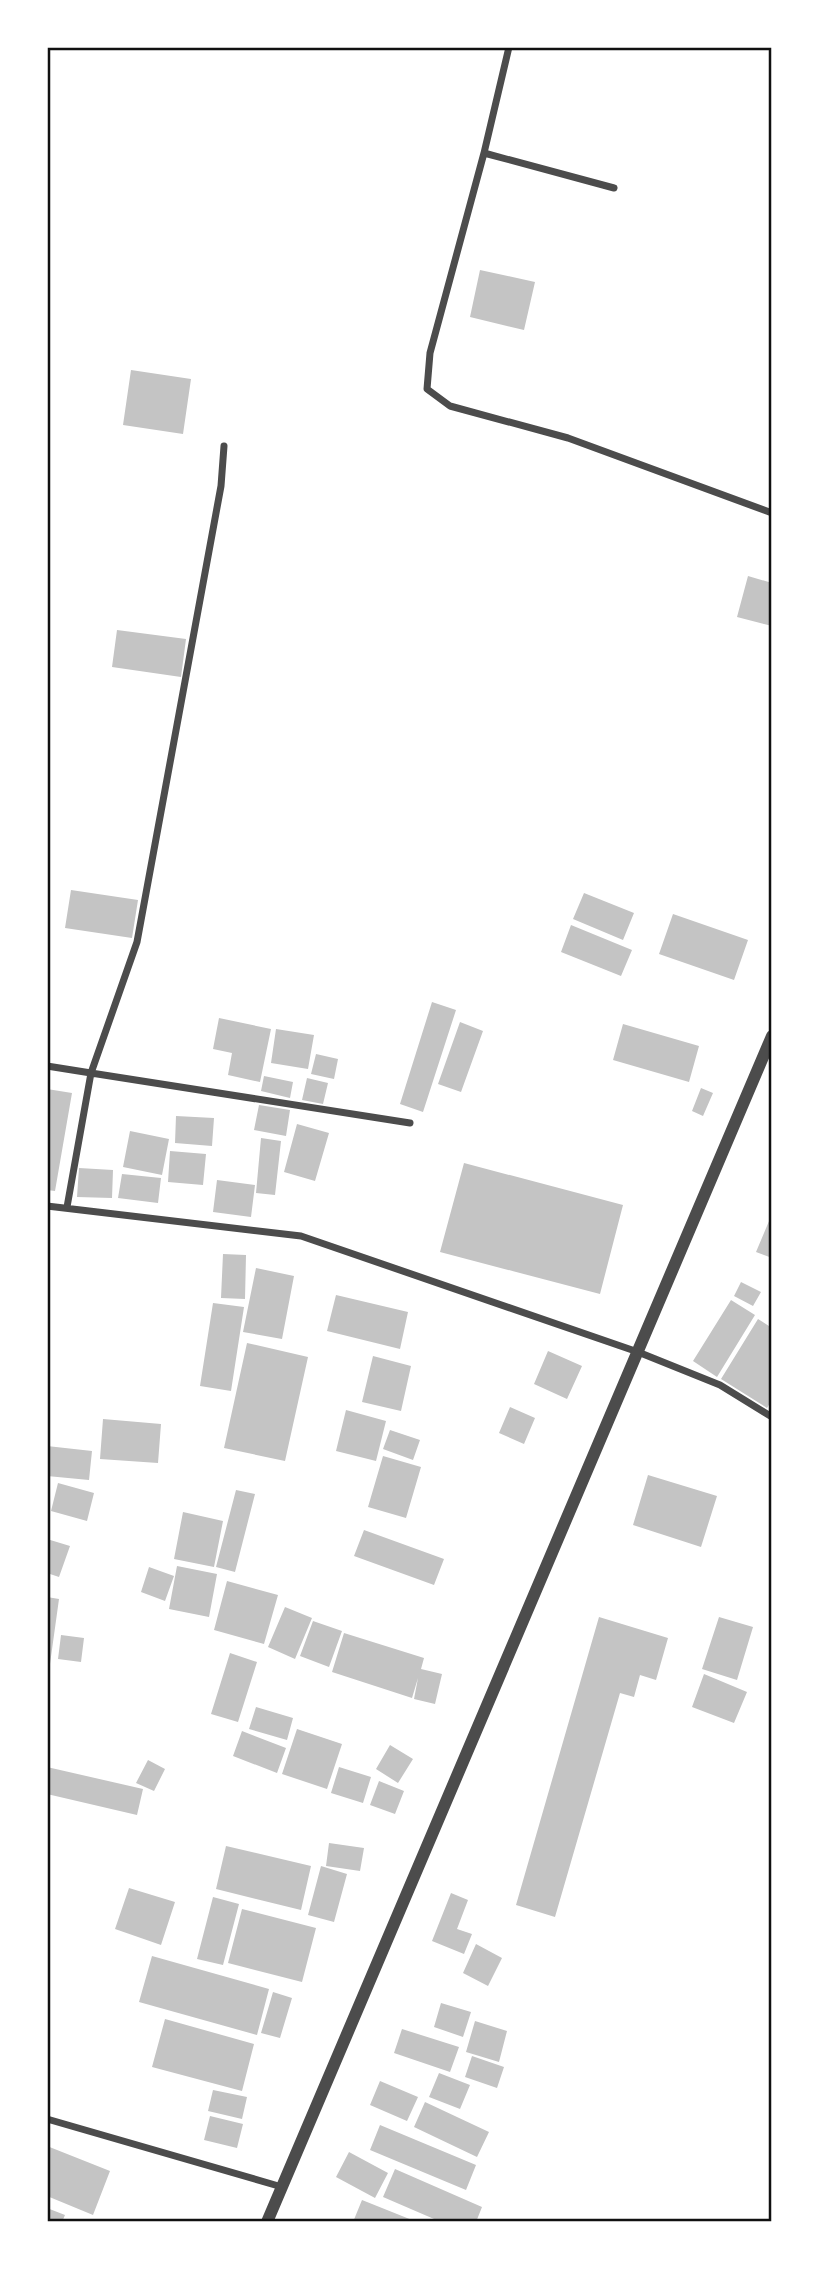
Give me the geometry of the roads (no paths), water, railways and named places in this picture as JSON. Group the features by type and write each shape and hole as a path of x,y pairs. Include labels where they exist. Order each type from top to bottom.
{"street":[{"path":"509,47 484,153 430,353 427,389 450,406 568,438 772,513"},
{"path":"484,153 614,188"},
{"path":"67,1207 91,1073 137,942 221,486 224,446"},
{"path":"267,2222 772,1036"},
{"path":"47,1066 410,1123"},
{"path":"47,1206 301,1236 638,1352 720,1385 772,1417"},
{"path":"47,2119 282,2187"}]}
